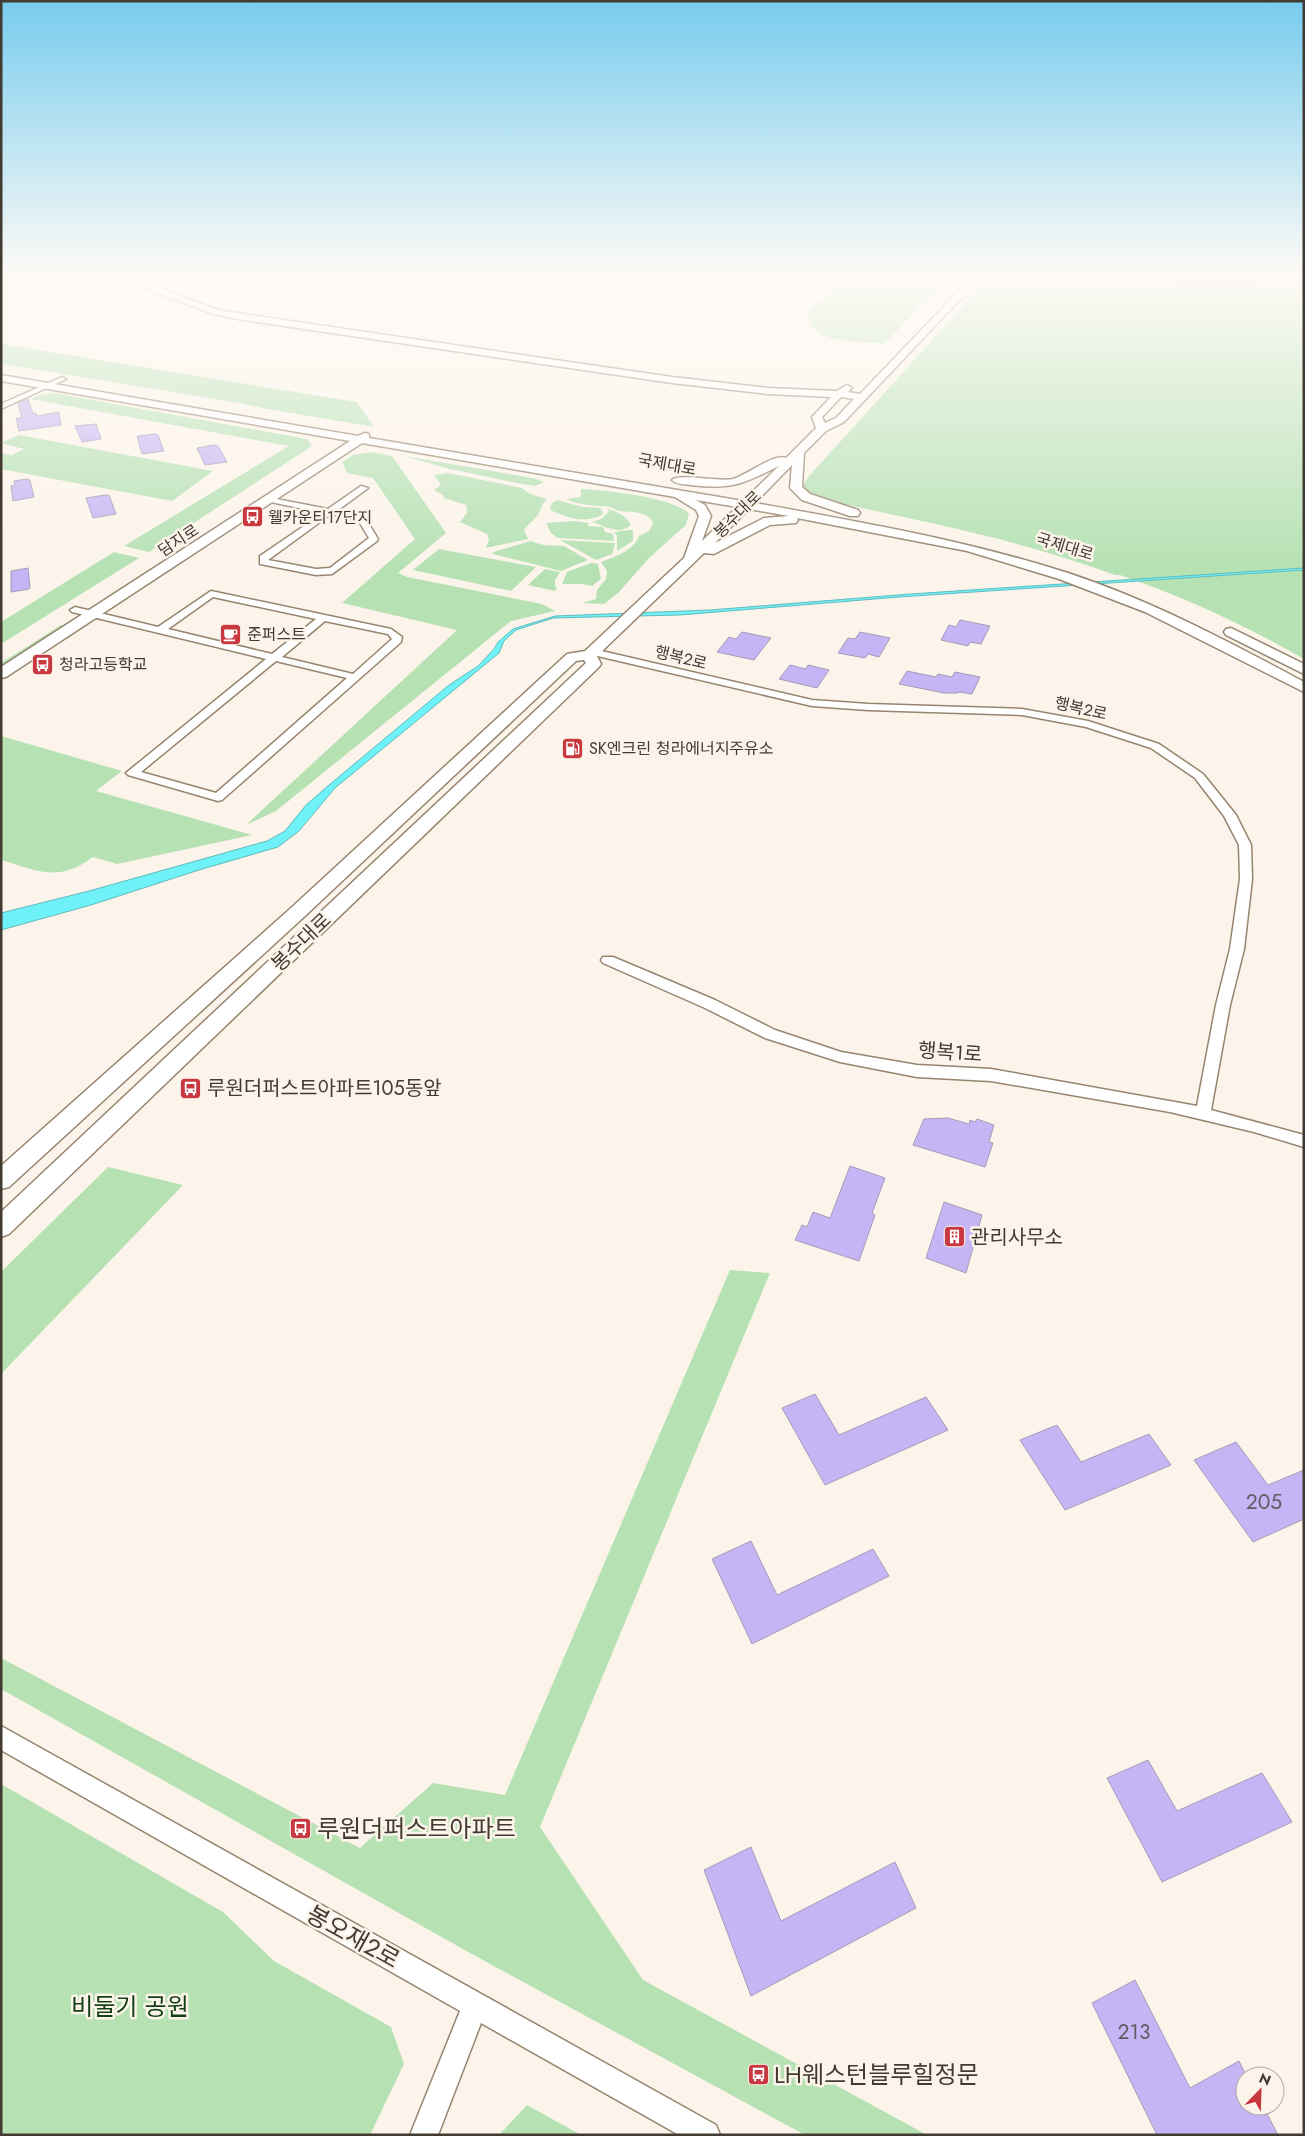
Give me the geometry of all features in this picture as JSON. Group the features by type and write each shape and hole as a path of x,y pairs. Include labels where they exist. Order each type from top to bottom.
{"main road":[{"name":"국제대로","path":"27,373 359,434 389,444 426,451 660,490 679,488 678,485 673,487"},
{"path":"622,373 768,391 839,394 861,397"},
{"name":"봉수대로","path":"1,1180 306,905 572,658 591,653 689,561 822,429 840,420 885,373"},
{"name":"국제대로","path":"1,378 273,424 359,434 604,470 643,477 673,487 942,541 1053,572 1122,597 1216,640 1304,688"},
{"path":"822,429 817,417 839,394 854,383"},
{"path":"273,424 283,431 316,437 324,444"},
{"name":"담지로","path":"1,674 269,499 317,459 359,434"},
{"path":"61,618 317,459 367,448 426,451"},
{"path":"643,477 714,484 736,482 800,451"},
{"path":"800,451 796,488 800,493 806,497 862,516"},
{"path":"673,487 701,508 705,516 689,561"},
{"name":"국제대로","path":"829,517 862,516 974,538 1092,572"},
{"path":"689,561 768,521 829,517"},
{"path":"1149,594 1189,612"},
{"path":"1215,625 1304,670"},
{"name":"봉수대로","path":"1,1227 594,664 591,653"}],"street":[{"path":"1,407 62,379"},
{"path":"269,499 329,511 361,518 374,538 332,571 316,572 264,562 263,558 329,511 364,488"},
{"path":"159,631 212,594 391,632 397,637 398,640 218,797 132,773 323,618"},
{"path":"75,610 354,677"},
{"name":"행복2로","path":"591,653 812,703 868,707 1022,712 1088,724 1155,746 1199,776 1230,815 1245,845 1246,879 1237,949 1223,1005 1203,1114"},
{"name":"행복1로","path":"608,960 710,1004 770,1034 840,1057 917,1071 991,1075 1170,1106 1254,1126 1304,1141"},
{"name":"봉오재2로","path":"1,1737 706,2135"},
{"path":"424,2135 475,2006"}],"green space":[{"path":"54,373 177,373 357,402 374,427"},
{"path":"903,373 1304,373 1304,659 1214,612 1120,575 1006,541 820,499 812,496 802,487 809,476"},
{"path":"54,393 307,439 312,446 149,552 124,546 289,446 30,399"},
{"path":"19,435 213,471 172,501 1,469 1,453 12,455 24,449 1,443"},
{"path":"371,452 392,456 446,533 398,573 407,577 542,604 555,611 511,621 276,811 246,825 457,630 342,603 415,539 373,478 347,473 342,462 353,455"},
{"path":"404,456 533,478 544,482 535,486 522,484 450,469"},
{"path":"448,473 522,488 530,494 547,499 538,515 524,530 528,539 486,548 489,539 487,534 460,522 467,513 466,505 444,498 443,495 434,490 441,485 434,475"},
{"path":"581,489 638,495 680,507 689,513 686,525 649,558 619,592 604,604 582,603 596,599 597,590 606,579 607,571 601,562 628,550 639,536 649,531 653,523 643,514 620,511 610,507 582,504 566,499 581,497"},
{"path":"557,500 583,507 600,508 603,512 602,515 595,518 576,519 550,510 551,504"},
{"path":"608,509 627,519 631,525 622,530 617,530 592,522 601,519 609,512"},
{"path":"575,521 589,523 587,526 603,527 605,532 613,534 614,541 558,538 551,533 546,523"},
{"path":"633,530 633,541 617,551 617,536 614,532"},
{"path":"560,540 615,544 612,554 596,560"},
{"path":"531,541 543,545 564,546 588,560 561,571 493,554 493,552"},
{"path":"439,549 536,567 511,591 413,570"},
{"path":"114,552 139,558 1,644 1,622"},
{"path":"591,563 598,564 601,579 592,586 562,584 567,572"},
{"path":"545,569 560,572 555,580 557,588 555,591 528,585"},
{"path":"61,625 67,625 1,668 1,663"},
{"path":"1,736 122,771 96,791 252,835 117,864 93,857 81,865 59,872 38,871 1,860"},
{"path":"108,1167 183,1185 1,1374 1,1272"},
{"path":"730,1270 770,1273 540,1827 643,1980 927,2135 805,2135 470,1953 1,1689 1,1658 360,1848 433,1783 505,1795"},
{"name":"비둘기 공원","path":"1,1784 223,1912 274,1961 391,2027 404,2064 370,2135 1,2135"},
{"path":"527,2105 581,2135 499,2135"}],"water":[{"path":"1304,568 1304,570 899,597 680,615 553,618 516,630 504,641 499,653 335,788 299,831 278,847 91,905 1,930 1,913 89,891 267,841 285,831 306,805 449,685 478,666 498,642 513,629 555,616 710,610 910,594"}],"building":[{"path":"28,399 33,414 36,413 37,416 59,412 61,425 19,431 16,418 22,418 18,403"},
{"path":"96,424 101,439 82,442 75,426"},
{"path":"158,435 164,451 142,454 137,436"},
{"path":"218,446 227,462 205,465 197,448"},
{"path":"30,480 34,497 13,501 11,486 15,485 14,481"},
{"path":"109,495 116,514 93,518 86,498"},
{"path":"28,568 29,589 11,592 11,571"},
{"path":"960,620 990,626 981,644 970,642 968,646 941,640 949,625 956,627"},
{"path":"742,632 771,638 754,660 717,652 729,637 736,639"},
{"path":"860,632 890,638 879,657 868,654 865,658 838,653 848,638 855,639"},
{"path":"790,665 806,669 808,665 829,670 817,688 779,679"},
{"path":"907,671 936,677 938,674 952,677 955,672 980,677 972,694 959,692 944,693 899,684"},
{"path":"948,1118 969,1124 970,1120 975,1122 977,1119 994,1125 989,1142 993,1143 985,1167 913,1145 924,1119"},
{"path":"850,1166 885,1178 872,1213 875,1215 859,1261 795,1240 802,1225 807,1227 813,1212 830,1218"},
{"name":"관리사무소","path":"944,1202 982,1215 966,1273 926,1258"},
{"path":"815,1394 839,1435 926,1397 948,1430 825,1485 782,1408"},
{"path":"1057,1425 1081,1462 1149,1434 1171,1465 1065,1510 1020,1440"},
{"path":"1236,1442 1268,1485 1304,1470 1304,1519 1253,1542 1194,1460"},
{"path":"751,1541 777,1595 873,1549 889,1576 752,1644 712,1559"},
{"path":"1148,1760 1177,1811 1262,1773 1292,1822 1162,1882 1107,1778"},
{"path":"751,1847 781,1921 895,1862 916,1908 751,1996 704,1870"},
{"path":"1135,1980 1190,2088 1239,2061 1242,2066 1235,2066 1235,2116 1268,2116 1278,2135 1157,2135 1092,2003"}],"place":[{"name":"웰카운티17단지","path":"252,517"},
{"name":"준퍼스트","path":"231,634"},
{"name":"청라고등학교","path":"43,664"},
{"name":"SK엔크린 청라에너지주유소","path":"573,748"},
{"name":"루원더퍼스트아파트105동앞","path":"191,1088"},
{"name":"관리사무소","path":"955,1237"},
{"name":"루원더퍼스트아파트","path":"301,1829"},
{"name":"LH웨스턴블루힐정문","path":"758,2075"}]}
